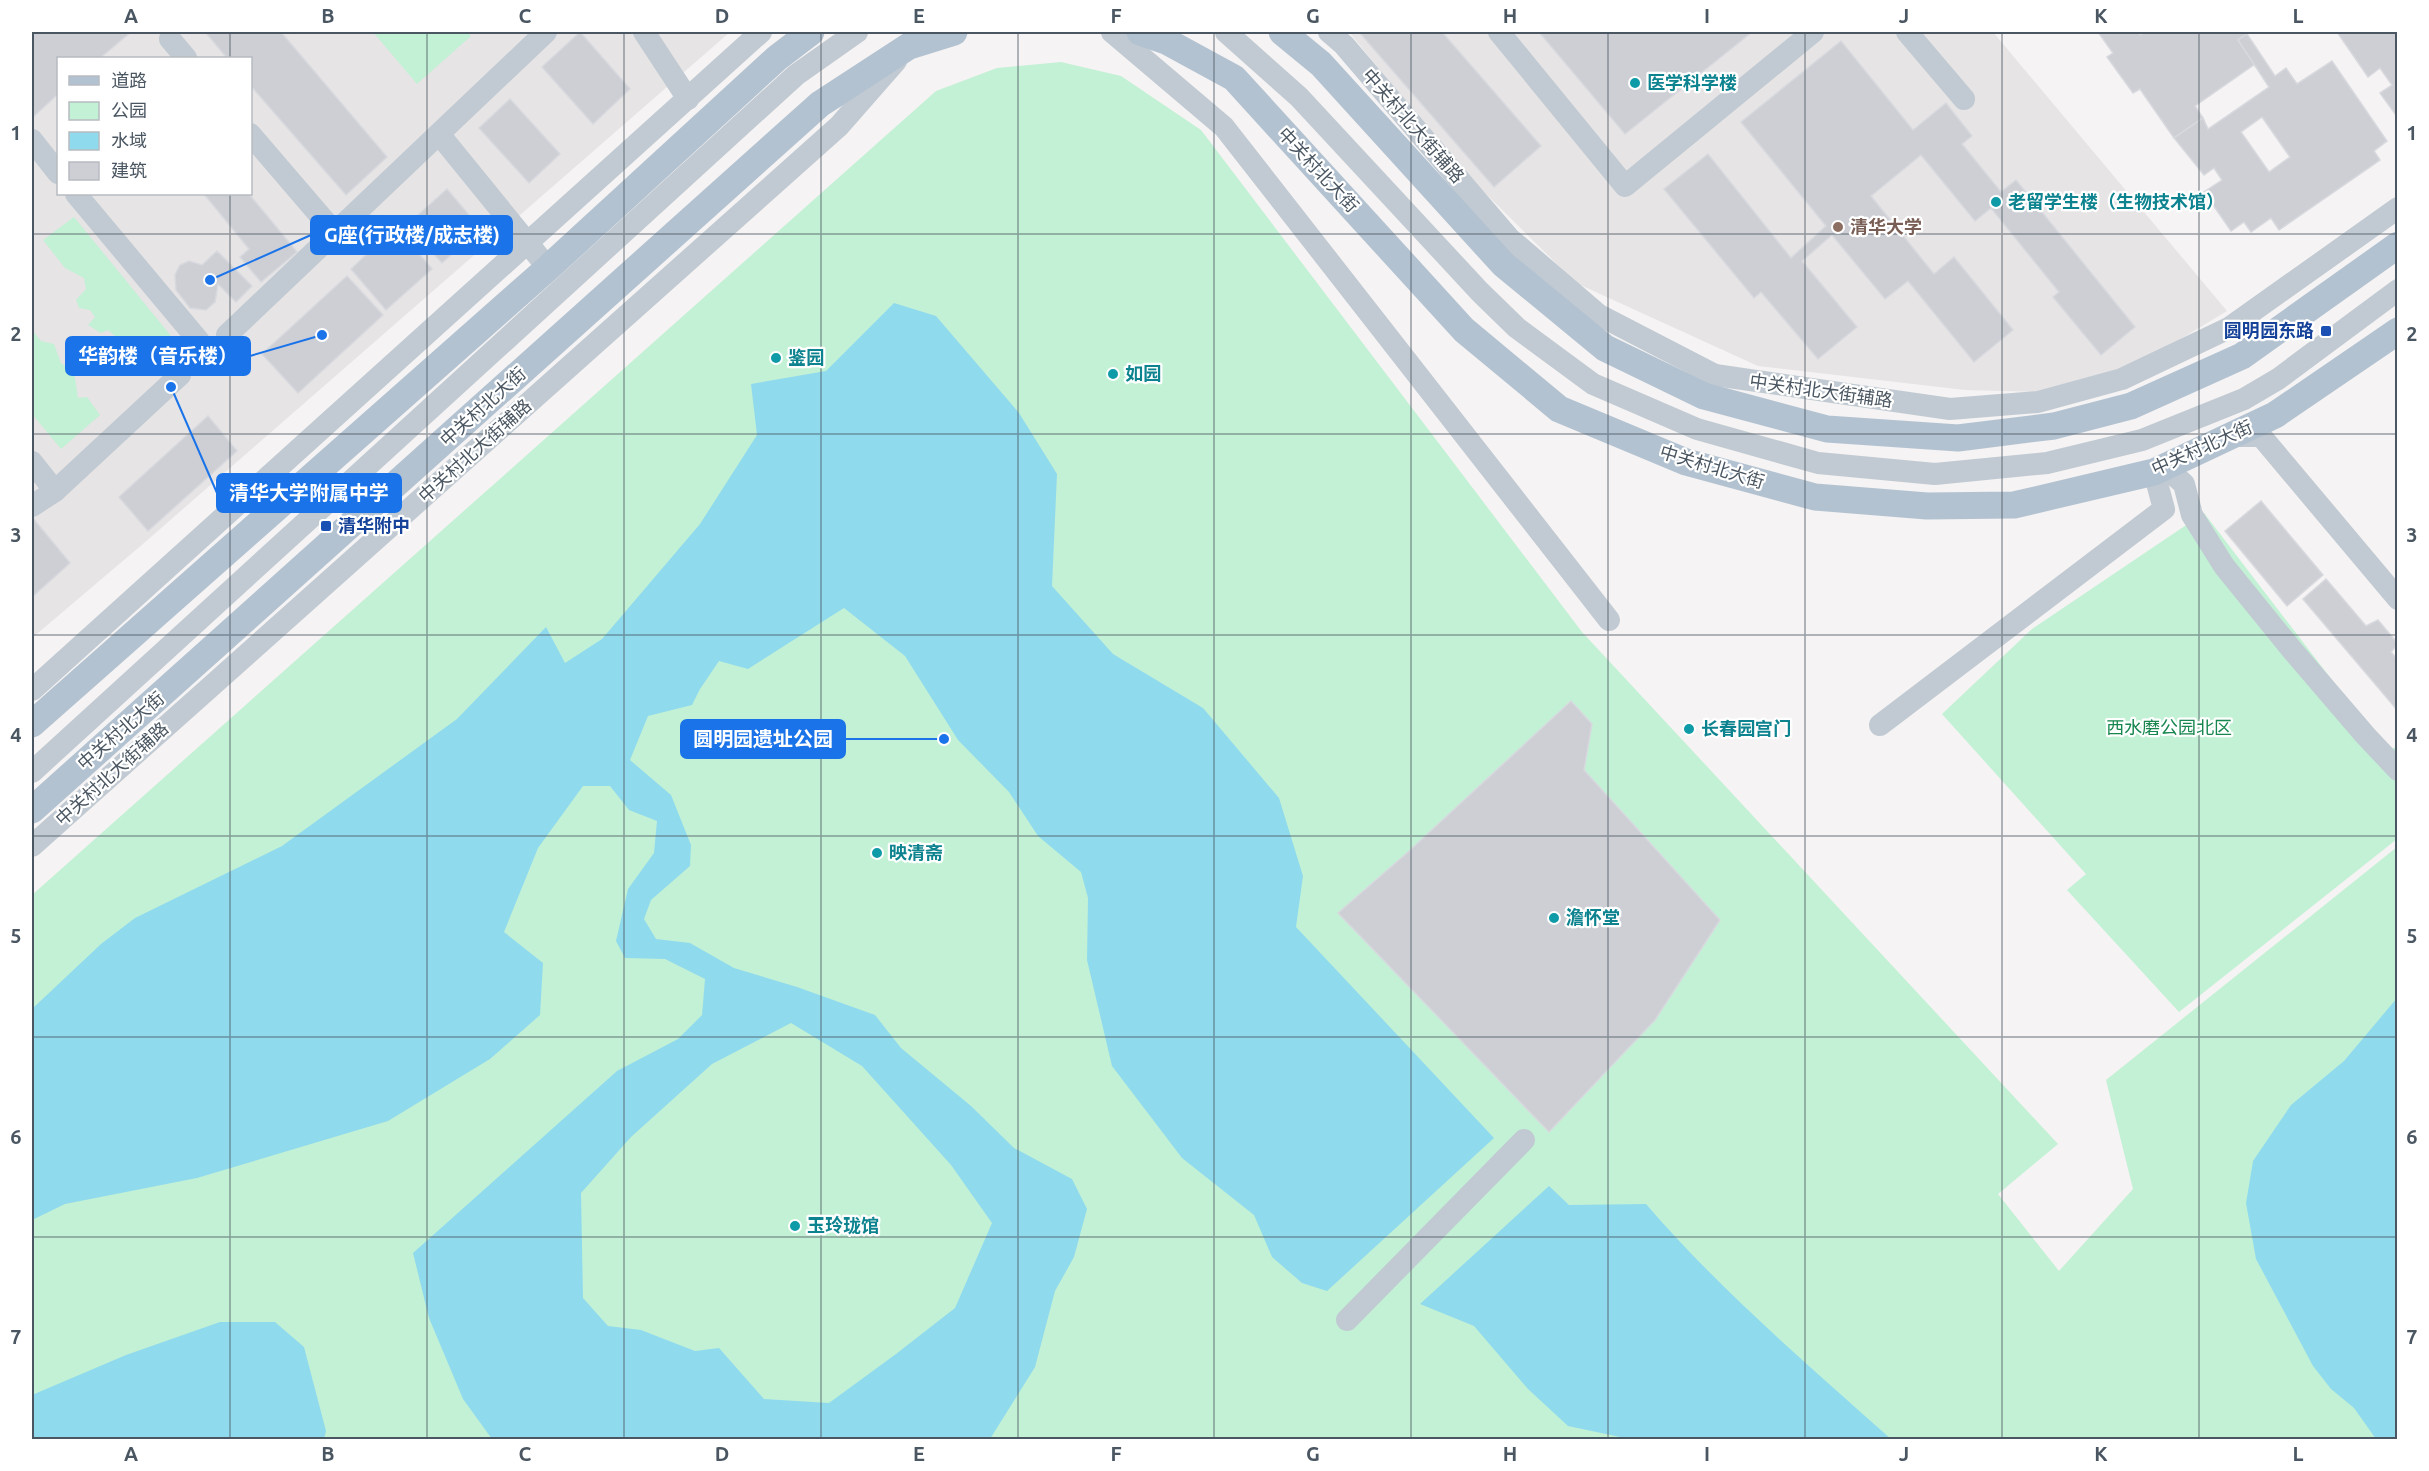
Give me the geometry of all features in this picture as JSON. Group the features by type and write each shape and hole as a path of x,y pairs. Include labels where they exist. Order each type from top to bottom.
{"main road":[{"path":"32,724 548,268 777,58 810,32"},
{"name":"中关村北大街","path":"32,810 820,104 909,46 954,32"},
{"name":"中关村北大街","path":"1140,32 1166,40 1234,78 1464,330 1559,409 1686,462 1815,497 1927,506 2014,505 2159,469 2275,416 2397,331"},
{"path":"1282,32 1322,64 1503,264 1605,348 1704,396 1827,429 1958,438 2054,426 2131,406 2242,356 2397,245"}],"street":[{"path":"227,335 546,32"},
{"path":"644,32 688,99"},
{"path":"32,690 761,32"},
{"name":"中关村北大街","path":"32,772 796,75 857,32"},
{"path":"1112,32 1224,127 1609,620"},
{"name":"中关村北大街","path":"1226,32 1299,97 1472,284 1517,328 1593,384 1697,429 1818,463 1935,474 2048,463 2142,440 2244,399 2278,379 2397,290"},
{"name":"中关村北大街辅路","path":"1329,32 1344,45 1509,238 1599,315 1715,375 1950,410 2038,402 2122,379 2229,328 2397,208"},
{"path":"1499,32 1625,186 1813,32"},
{"path":"1908,32 1964,99"},
{"path":"170,39 185,57"},
{"name":"中关村北大街辅路","path":"32,846 839,126 909,46"},
{"path":"439,134 548,268"},
{"path":"252,136 335,233"},
{"path":"32,140 57,172"},
{"path":"77,195 199,341"},
{"path":"32,506 55,491 180,375"},
{"path":"2231,436 2261,436 2397,599"},
{"path":"32,462 55,491"},
{"path":"1880,725 2164,509 2159,469"},
{"path":"2159,469 2184,484 2193,515 2224,566 2292,651 2397,770"},
{"path":"1347,1320 1524,1140"}],"shaded area":[{"path":"32,32 730,32 32,638"},
{"name":"清华大学","path":"1349,32 1993,32 2227,311 2134,367 2039,392 1965,390 1758,366 1576,283 1463,171"}],"green space":[{"path":"373,32 467,32 471,36 417,84"},
{"path":"1061,62 1121,76 1201,130 1582,632 2058,1144 1998,1194 2059,1271 2133,1189 2106,1080 2397,847 2397,1439 32,1439 32,895 936,91 997,68"},
{"path":"74,217 176,342 150,366 108,330 101,333 88,325 95,317 90,310 79,308 76,300 86,289 84,278 65,268 43,240"},
{"path":"32,330 41,341 54,344 61,363 74,372 78,398 87,397 100,415 61,449 32,414"},
{"name":"西水磨公园北区","path":"2204,513 2387,752 2397,746 2397,839 2179,1012 2067,890 2086,874 1942,714 2032,629"}],"water":[{"path":"894,303 936,316 1019,413 1057,474 1052,586 1113,654 1203,708 1279,798 1303,876 1296,927 1494,1138 1327,1291 1302,1283 1272,1257 1254,1215 1182,1158 1112,1066 1087,960 1088,898 1081,872 1038,836 1009,792 958,740 905,656 844,608 748,669 719,661 692,705 648,716 630,760 671,795 691,845 690,866 651,900 644,919 656,939 690,943 734,968 797,987 875,1015 901,1048 971,1106 1014,1148 1072,1179 1087,1209 1074,1257 1055,1291 1035,1367 990,1439 492,1439 463,1399 429,1318 413,1253 617,1071 678,1039 702,1015 705,979 665,959 625,958 616,941 628,889 654,853 657,821 629,810 610,786 583,786 538,848 504,932 543,963 540,1015 490,1059 388,1121 197,1178 65,1204 32,1220 32,1009 101,944 135,918 282,846 457,719 546,627 565,663 602,639 700,524 757,435 751,384 826,371","holes":["791,1023 862,1066 951,1165 992,1223 955,1308 829,1403 764,1399 719,1348 695,1351 641,1330 608,1326 583,1298 581,1193 631,1137 712,1064"]},
{"path":"2397,998 2398,1439 2376,1439 2354,1408 2331,1389 2313,1366 2256,1259 2246,1203 2253,1161 2291,1105 2344,1061"},
{"path":"1549,1186 1569,1205 1646,1204 1674,1236 1734,1296 1891,1439 1700,1440 1620,1437 1568,1426 1528,1389 1474,1326 1420,1304"},
{"path":"220,1322 275,1322 304,1347 326,1431 324,1439 32,1439 32,1395 126,1355"}],"building":[{"path":"32,32 131,32 101,57 57,57 57,95 33,117"},
{"path":"281,32 387,157 346,195 252,87 252,57 226,57 206,33"},
{"path":"580,32 630,89 593,124 542,67"},
{"path":"1359,32 1442,32 1541,146 1494,187"},
{"name":"医学科学楼","path":"1539,32 1752,32 1625,134"},
{"path":"2098,32 2138,32 2140,35 2145,32 2245,32 2247,34 2238,40 2255,64 2195,106 2203,118 2174,138 2140,89 2133,93 2107,57 2113,53"},
{"path":"2337,32 2398,32 2398,118 2380,93 2392,85 2380,68 2368,77"},
{"path":"2247,34 2275,76 2286,68 2297,84 2332,61 2387,141 2374,151 2380,160 2279,230 2271,218 2251,232 2244,222 2231,231 2204,192 2222,180 2214,168 2204,175 2174,138 2203,118 2208,129 2269,87 2238,40","holes":["2262,117 2290,157 2269,172 2241,132"]},
{"name":"老留学生楼（生物技术馆）","path":"1841,41 1913,130 1946,103 1972,136 1962,144 2001,192 2016,180 2135,327 2101,355 2053,297 2059,292 1991,208 1975,221 1921,155 1871,196 1934,274 1954,257 2013,330 1974,362 1908,281 1885,299 1832,235 1802,261 1857,327 1818,359 1761,292 1754,298 1664,189 1708,154 1791,258 1826,226 1741,122"},
{"path":"510,99 560,154 529,183 479,128"},
{"path":"447,189 480,228 442,263 407,225"},
{"path":"205,195 250,195 297,252 261,282 240,257 249,249"},
{"path":"396,227 432,269 386,310 351,269"},
{"path":"217,251 252,286 236,302 218,284 215,302 206,310 190,308 176,290 175,275 180,265 189,261 202,265"},
{"path":"347,276 383,315 298,393 262,354"},
{"path":"208,416 237,451 148,531 119,497"},
{"path":"2261,501 2323,575 2287,606 2225,531"},
{"path":"32,517 70,563 32,597"},
{"path":"2326,579 2366,626 2378,620 2398,644 2391,652 2398,660 2398,711 2303,599"},
{"path":"1571,701 1592,724 1584,770 1720,920 1655,1020 1549,1132 1338,913 1408,852"}],"place":[{"name":"医学科学楼","path":"1635,83"},
{"name":"老留学生楼（生物技术馆）","path":"1996,202"},
{"name":"清华大学","path":"1838,227"},
{"name":"G座(行政楼/成志楼)","path":"210,280"},
{"name":"圆明园东路","path":"2326,331"},
{"name":"华韵楼（音乐楼）","path":"322,335"},
{"name":"鉴园","path":"776,358"},
{"name":"如园","path":"1113,374"},
{"name":"清华大学附属中学","path":"171,387"},
{"name":"清华附中","path":"326,526"},
{"name":"长春园宫门","path":"1689,729"},
{"name":"圆明园遗址公园","path":"944,739"},
{"name":"映清斋","path":"877,853"},
{"name":"澹怀堂","path":"1554,918"},
{"name":"玉玲珑馆","path":"795,1226"}]}
